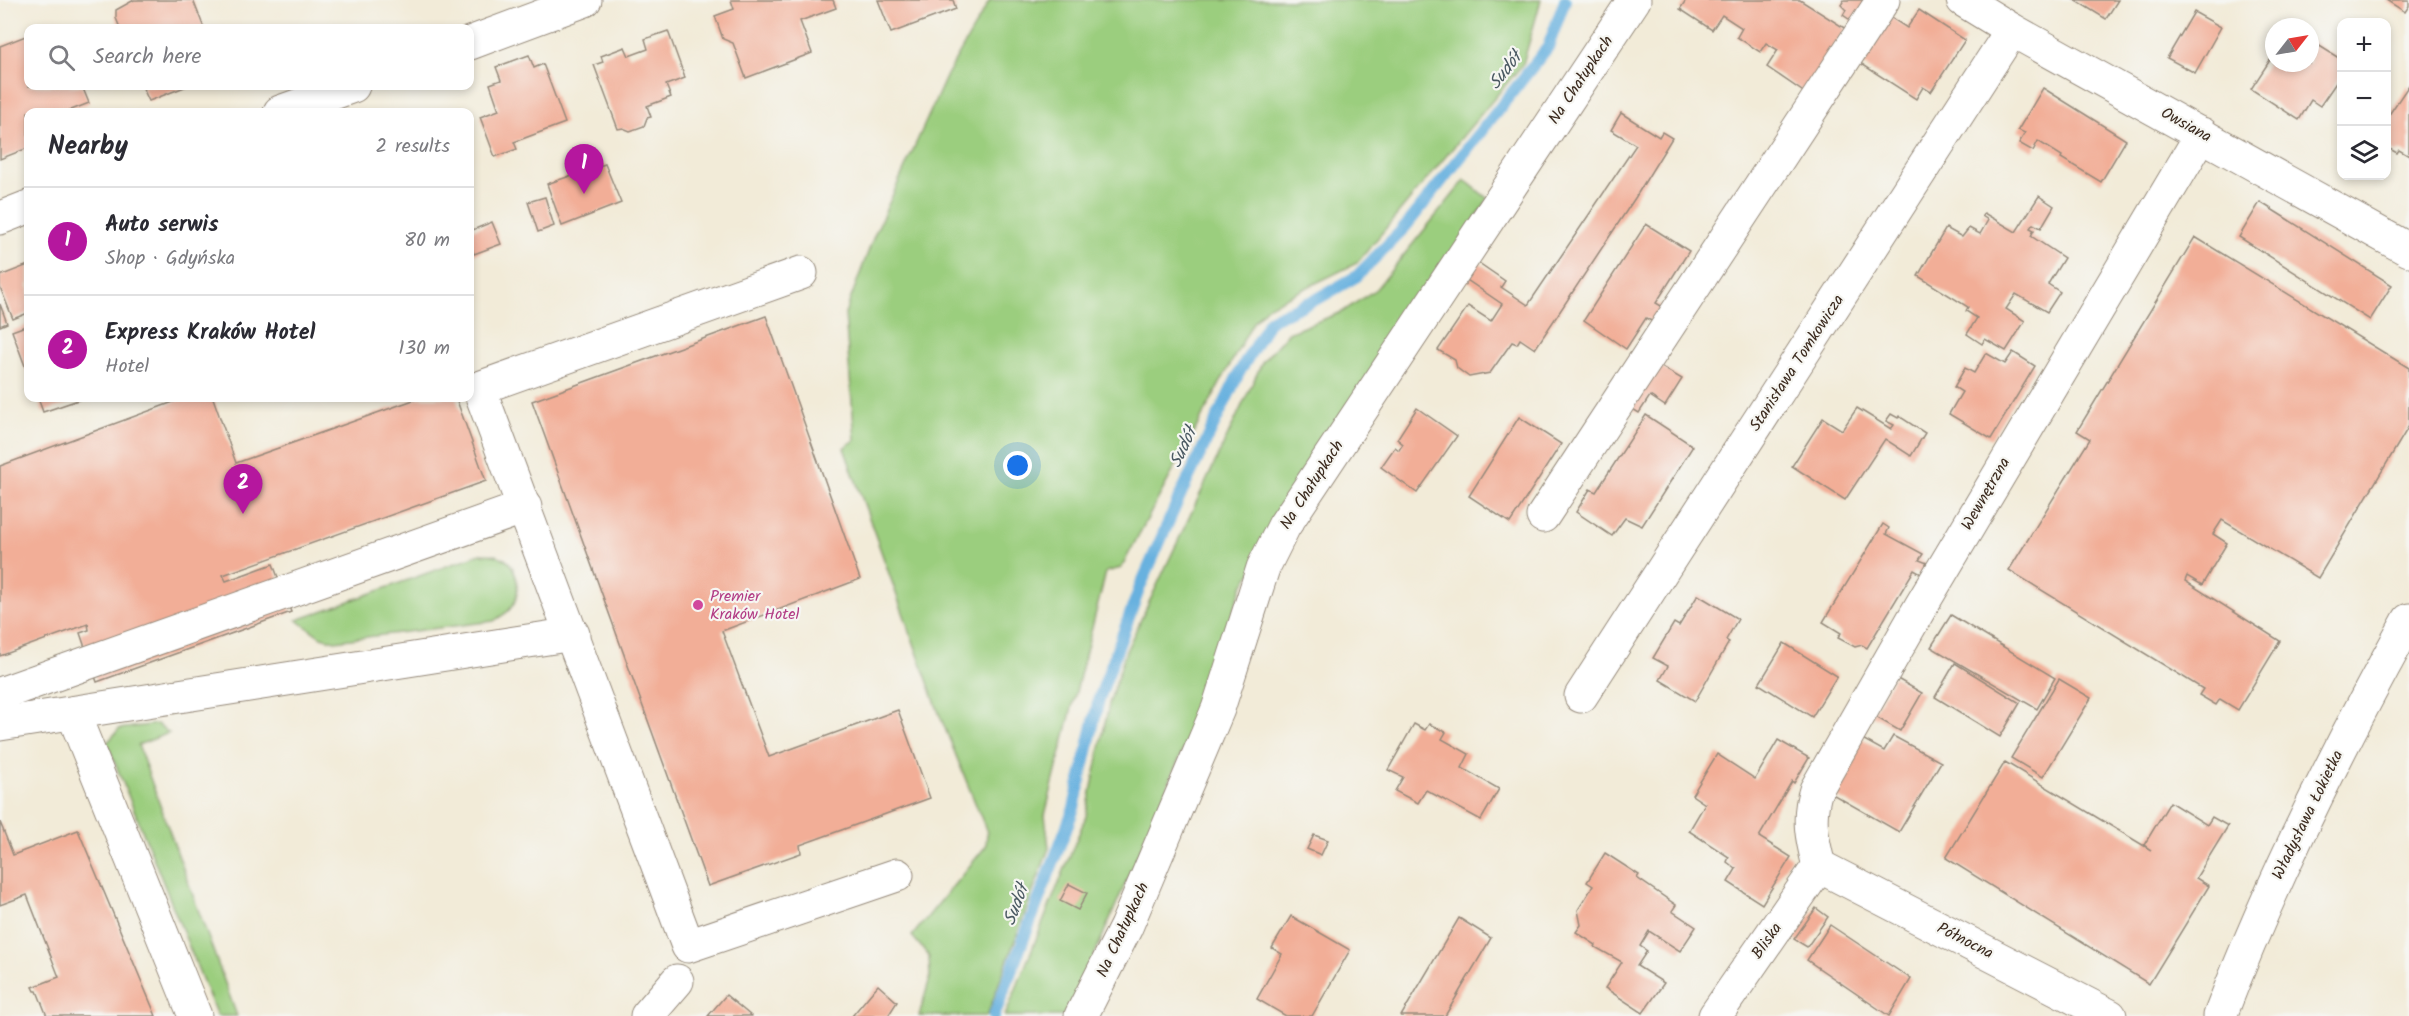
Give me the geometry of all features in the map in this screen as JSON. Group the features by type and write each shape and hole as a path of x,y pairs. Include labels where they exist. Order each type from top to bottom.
{"street":[{"path":"474,41 585,0"},
{"name":"Na Chałupkach","path":"1081,1016 1126,927 1218,710 1263,568 1284,526 1634,0"},
{"path":"1543,516 1883,0"},
{"name":"Owsiana","path":"1963,0 2012,30 2409,250"},
{"name":"Stanisława Tomkowicza","path":"1581,696 2012,30"},
{"path":"291,108 342,90"},
{"name":"Wewnętrzna","path":"1819,866 1810,824 1812,801 1816,790 2032,417 2202,134"},
{"path":"0,218 24,209"},
{"path":"801,273 479,388 688,946 897,875"},
{"path":"0,694 525,507"},
{"name":"Władysława Łokietka","path":"2220,1016 2262,912 2297,835 2350,727 2409,620"},
{"path":"0,724 573,634"},
{"path":"73,713 195,1016"},
{"name":"Bliska","path":"1716,1016 1819,866"},
{"name":"Północna","path":"1819,866 2110,1016"},
{"path":"647,1016 676,981"}],"green space":[{"path":"990,0 1541,0 1523,64 1357,263 1267,307 1253,322 1121,568 1106,572 1045,815 1049,848 987,1016 919,1016 930,978 929,956 912,936 986,846 987,832 940,716 844,448 855,440 845,314 874,236 947,75"},
{"path":"1465,180 1488,199 1242,587 1189,736 1068,1016 1005,1016 1086,816 1109,704 1126,651 1263,361 1288,333 1342,312 1376,289"},
{"path":"480,554 503,558 513,568 517,582 514,603 508,611 494,621 335,641 321,637 297,620"},
{"path":"157,724 169,733 138,745 237,1016 217,1016 107,743 119,729"}],"building":[{"path":"134,0 193,0 202,24 118,24 116,10"},
{"path":"731,0 833,0 836,8 800,21 812,53 746,78 733,43 723,39 715,16 734,9"},
{"path":"878,0 953,0 956,9 891,33"},
{"path":"1686,0 1800,0 1846,29 1805,93 1767,67 1778,50 1766,43 1760,52 1737,37 1742,28 1722,15 1712,30 1680,9"},
{"path":"1844,0 1871,0 1856,24 1843,15 1846,10 1841,5"},
{"path":"2075,0 2118,0 2106,19"},
{"path":"2386,0 2409,0 2409,6 2405,12"},
{"path":"1919,10 1965,40 1931,92 1923,87 1916,99 1857,61 1887,15 1907,28"},
{"path":"2194,12 2221,27 2195,73 2167,58"},
{"path":"668,31 685,78 666,85 671,97 647,106 651,117 647,118 644,126 630,131 623,128 618,129 594,65 603,62 601,56 625,47 629,56 648,49 645,39"},
{"path":"24,37 24,90 84,90 89,103 76,108 24,108 24,150 0,159 0,46"},
{"path":"2319,46 2337,57 2337,81 2320,106 2311,100 2299,120 2251,89 2265,68 2265,72 2319,72"},
{"path":"529,55 534,68 543,64 565,123 514,142 517,149 495,157 480,117 499,110 490,84 501,80 496,67"},
{"path":"2409,85 2409,156 2399,150 2397,153 2391,150 2391,112"},
{"path":"2043,88 2126,140 2101,182 2038,141 2033,151 2019,143 2025,133 2018,130"},
{"path":"144,90 177,90 149,101"},
{"path":"1621,113 1659,137 1662,132 1672,138 1535,349 1520,339 1517,344 1512,342 1490,373 1469,377 1457,368 1455,360 1438,350 1468,306 1491,321 1502,304 1464,278 1476,261 1505,281 1501,287 1528,305 1636,145 1611,130"},
{"path":"605,164 621,203 562,226 547,184"},
{"path":"2039,196 2054,206 2041,228 2033,224 2030,228 2034,230 2031,236 2064,258 2048,284 2060,292 2047,312 2016,294 2006,309 2025,321 2006,351 1985,339 1982,344 1967,334 1977,318 1966,311 1968,307 1918,276 1946,228 1962,237 1969,228 1980,234 1988,220 1982,216 1984,213 2016,232"},
{"path":"545,197 554,226 538,232 528,202"},
{"path":"2260,202 2392,285 2370,320 2239,237"},
{"path":"492,222 501,244 474,254 474,229"},
{"path":"1646,224 1689,251 1656,303 1663,307 1653,322 1646,318 1626,349 1584,320"},
{"path":"2195,237 2409,368 2409,426 2318,578 2222,520 2213,534 2227,543 2202,585 2187,576 2185,581 2280,641 2238,710 2220,699 2216,705 2199,695 2203,689 2009,570 2090,439 2077,431"},
{"path":"24,267 24,315 13,319 0,287 0,276"},
{"path":"0,304 7,323 0,326"},
{"name":"Premier Kraków Hotel","path":"766,316 860,579 722,631 769,757 898,710 930,798 800,845 801,853 708,886 532,401"},
{"path":"24,326 24,363 12,331"},
{"path":"2013,352 2035,366 1991,439 1949,414 1962,392 1954,387 1965,368 1974,373 1986,353 2005,364"},
{"path":"1658,365 1682,379 1665,406 1650,396 1639,413 1631,408"},
{"path":"39,402 72,402 43,412"},
{"path":"173,402 214,402 236,463 408,402 457,402 486,481 223,575 226,581 273,564 291,612 97,682 80,633 89,630 88,624 0,656 0,466"},
{"path":"1417,408 1457,436 1417,493 1381,467 1395,447 1399,450 1403,444 1397,439"},
{"path":"1857,408 1891,429 1894,425 1886,421 1891,414 1898,418 1899,416 1925,433 1911,456 1885,439 1845,500 1792,466 1823,418 1842,430"},
{"path":"1646,415 1693,446 1642,526 1625,518 1612,536 1576,512 1590,489 1596,492"},
{"path":"1519,417 1561,444 1510,523 1469,496"},
{"path":"1883,524 1889,528 1886,534 1923,554 1919,560 1927,563 1921,574 1914,570 1867,648 1862,645 1855,647 1838,638 1841,633 1823,622"},
{"path":"1698,595 1738,619 1726,640 1729,642 1695,701 1660,680 1668,666 1653,658 1674,623 1679,626"},
{"path":"1951,615 2055,678 2037,709 1931,647"},
{"path":"1784,643 1837,676 1812,717 1759,684"},
{"path":"1955,663 2020,703 2000,737 1935,697"},
{"path":"1894,677 1922,693 1900,731 1872,715"},
{"path":"2059,679 2091,698 2043,777 2011,758"},
{"path":"1414,724 1425,730 1429,724 1446,732 1442,739 1469,754 1462,768 1499,789 1481,820 1426,790 1418,803 1395,791 1403,777 1388,770"},
{"path":"1893,736 1941,762 1899,832 1827,791 1859,737 1884,751"},
{"path":"1778,740 1809,758 1794,783 1792,781 1759,837 1791,857 1762,904 1728,882 1736,869 1727,862 1729,857 1689,831 1705,804 1692,795 1717,754 1755,779"},
{"path":"2005,762 2151,850 2144,845 2170,802 2207,825 2212,817 2228,826 2196,878 2209,886 2149,984 1946,858"},
{"path":"0,822 13,855 78,830 156,1016 47,1016 37,991 33,987 59,977 27,895 0,905"},
{"path":"1314,835 1328,840 1321,855 1307,849"},
{"path":"1605,853 1639,875 1637,878 1676,905 1672,911 1696,927 1680,951 1649,931 1640,946 1647,951 1637,966 1664,983 1643,1013 1605,988 1622,962 1595,947 1596,945 1576,932 1581,925 1578,910 1593,886 1587,882"},
{"path":"1069,884 1087,893 1078,910 1060,901"},
{"path":"1816,908 1828,917 1807,947 1794,939"},
{"path":"1291,916 1350,950 1312,1016 1286,1016 1257,999 1282,954 1272,948"},
{"path":"1459,918 1491,938 1445,1016 1401,1016"},
{"path":"1830,925 1911,979 1889,1016 1807,960"},
{"path":"878,985 897,1002 888,1016 852,1016"},
{"path":"726,995 751,1016 708,1016"}],"waterway":[{"name":"Sudół","path":"994,1016 1074,808 1099,699 1140,587 1179,498 1239,373 1270,320 1321,297 1357,276 1406,226 1548,47 1565,0"}],"place":[{"name":"Auto serwis","path":"584,194"},
{"name":"Express Kraków Hotel","path":"243,514"},
{"name":"Premier Kraków Hotel","path":"698,605"}]}
